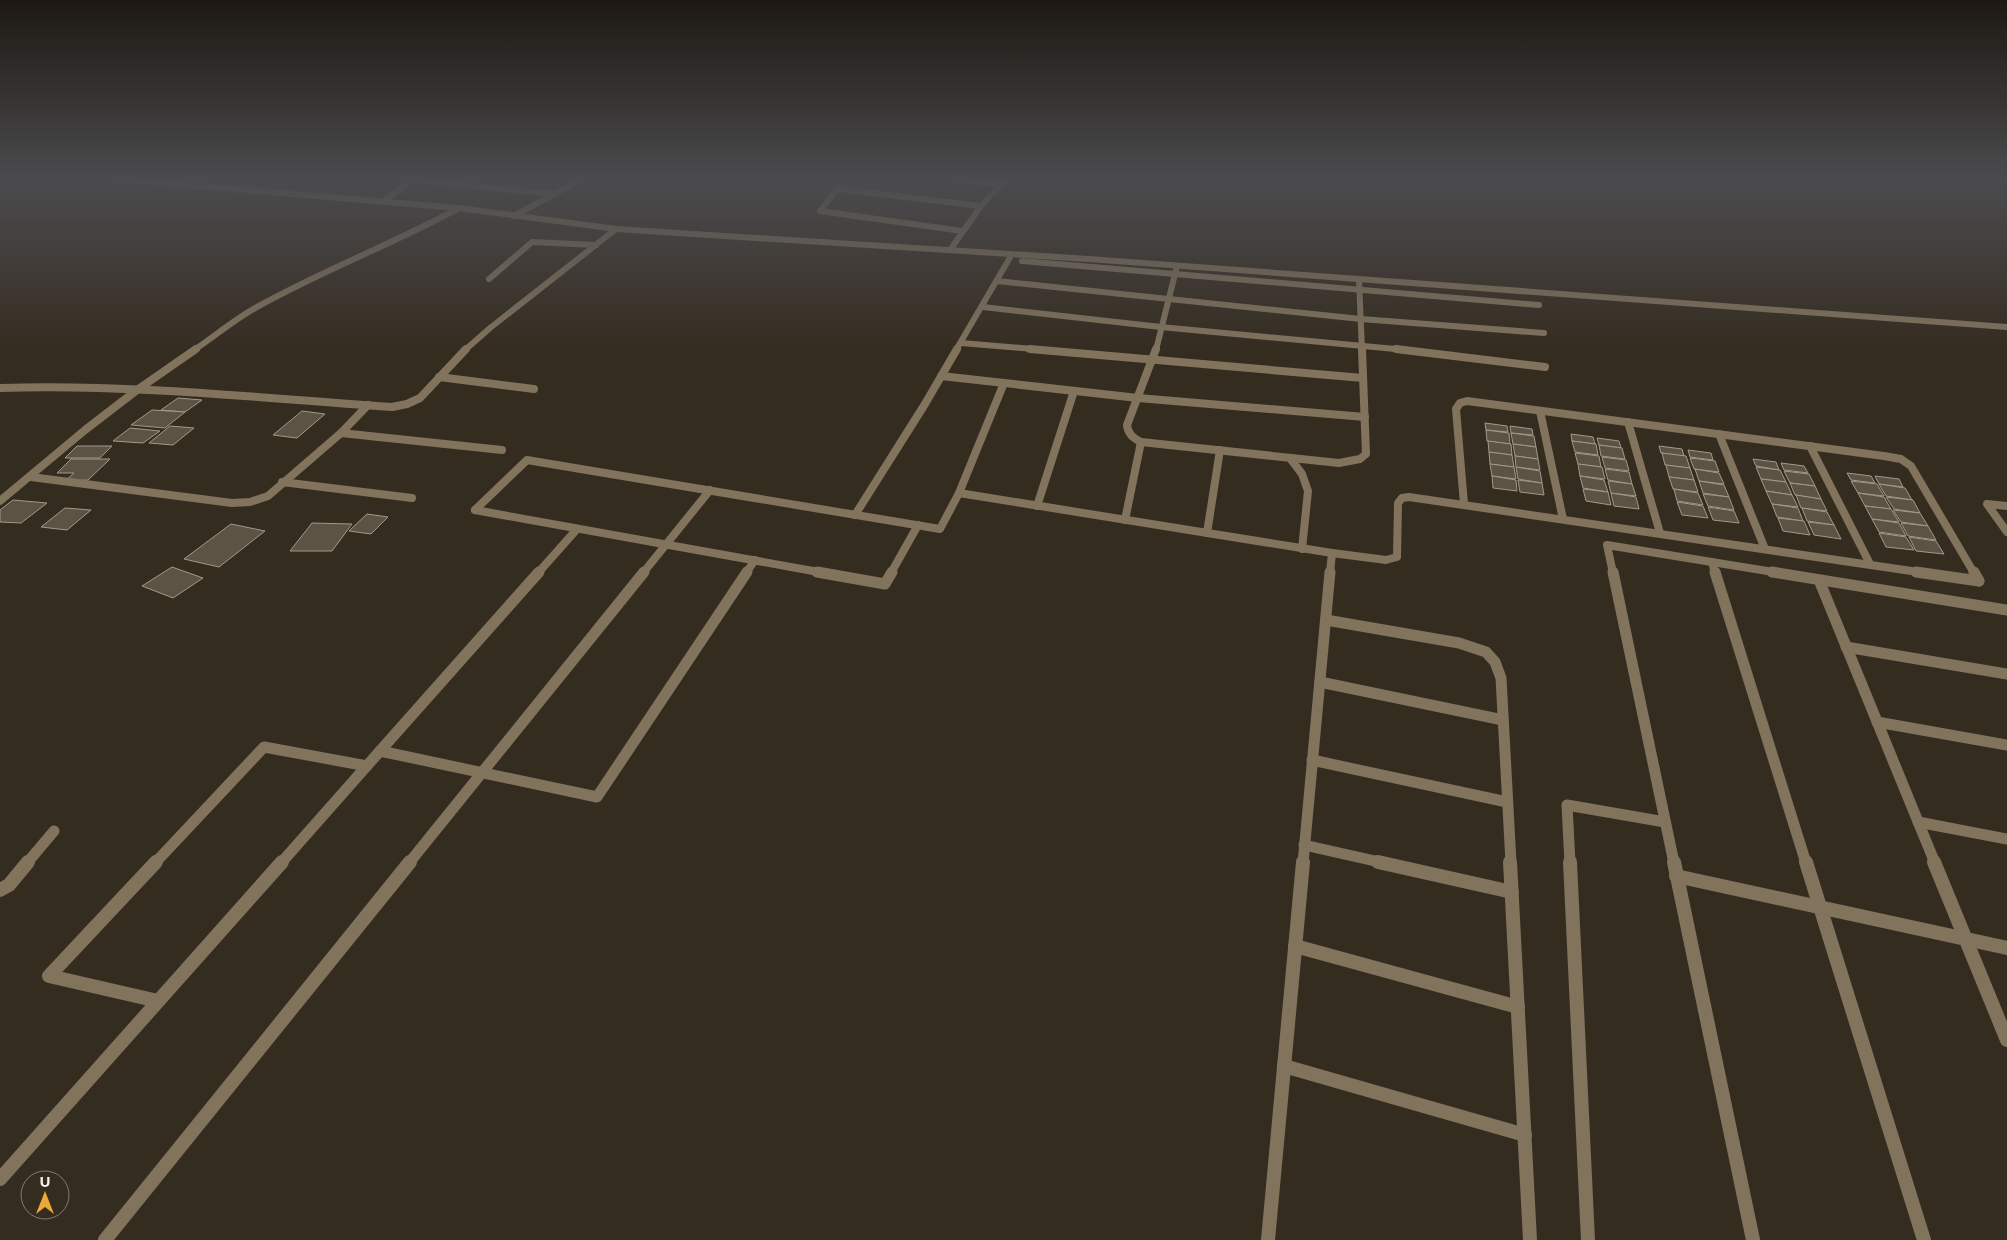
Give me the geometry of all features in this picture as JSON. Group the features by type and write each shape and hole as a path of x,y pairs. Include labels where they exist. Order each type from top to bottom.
{"street":[{"path":"0,501 136,390 255,308 308,280 404,237"},
{"path":"0,388 36,387 136,390 392,407 408,404 420,398 456,358 490,328 606,237"},
{"path":"741,237 950,250 1174,275 1539,306"},
{"path":"950,250 958,237"},
{"path":"488,279 532,242 596,245"},
{"path":"1010,257 1176,266 2007,327"},
{"path":"855,515 942,376 1010,257"},
{"path":"1176,266 1153,361 1128,425 1128,432 1133,438 1141,442 1339,463 1360,459 1366,454 1359,280"},
{"path":"997,281 1362,319 1544,333"},
{"path":"983,307 1161,327 1362,345 1545,367"},
{"path":"961,343 1363,378"},
{"path":"942,376 1138,398 1365,417"},
{"path":"438,377 534,389"},
{"path":"918,525 886,584 475,510 527,460 710,490 855,515 918,525 940,529 959,493 1004,383"},
{"path":"1037,506 1074,391"},
{"path":"959,493 1302,549 1386,560 1397,557 1398,503 1402,498 1418,498 1980,580 1911,466 1901,459 1884,456 1467,401 1460,403 1456,409 1464,504"},
{"path":"31,477 232,503 250,502 268,496 341,433 368,405"},
{"path":"1540,411 1563,519"},
{"path":"1628,422 1660,533"},
{"path":"341,433 502,450"},
{"path":"1719,434 1766,549"},
{"path":"1125,520 1141,442"},
{"path":"1810,446 1870,564"},
{"path":"1207,533 1220,450"},
{"path":"1290,458 1302,474 1308,492 1302,549"},
{"path":"282,482 412,498"},
{"path":"105,1240 710,490"},
{"path":"2007,506 1986,504 2007,532"},
{"path":"0,1179 577,528"},
{"path":"1753,1240 1607,545 2007,610"},
{"path":"1268,1240 1332,553"},
{"path":"380,751 597,797 755,560"},
{"path":"1712,562 1924,1240"},
{"path":"1819,580 2007,1040"},
{"path":"1326,620 1459,643 1486,652 1495,662 1501,678 1530,1240"},
{"path":"1846,647 2007,674"},
{"path":"1320,682 1503,720"},
{"path":"1877,722 2007,745"},
{"path":"158,1001 49,976 264,748 367,766"},
{"path":"1312,760 1508,802"},
{"path":"1588,1240 1566,805 1665,822"},
{"path":"1918,822 2007,839"},
{"path":"0,890 9,885 54,831"},
{"path":"1304,845 1512,892"},
{"path":"1676,876 2007,948"},
{"path":"1295,946 1518,1007"},
{"path":"1284,1066 1525,1135"}],"building":[{"path":"178,398 202,400 185,412 161,410"},
{"path":"152,410 185,412 165,428 131,425"},
{"path":"302,411 325,414 297,438 273,435"},
{"path":"1485,423 1507,426 1508,432 1486,430"},
{"path":"170,426 194,428 173,445 149,443"},
{"path":"1510,426 1532,429 1533,435 1511,433"},
{"path":"130,428 160,431 143,443 113,441"},
{"path":"1486,430 1509,433 1510,444 1487,441"},
{"path":"1511,433 1534,436 1536,447 1513,444"},
{"path":"1571,434 1593,437 1595,444 1572,441"},
{"path":"1597,438 1619,441 1621,448 1599,445"},
{"path":"1488,441 1511,444 1512,455 1489,452"},
{"path":"1572,441 1596,444 1598,455 1575,452"},
{"path":"1513,444 1536,447 1538,459 1515,456"},
{"path":"1599,445 1622,448 1625,459 1601,456"},
{"path":"77,446 112,446 100,458 65,458"},
{"path":"1659,446 1682,449 1684,456 1661,453"},
{"path":"1688,450 1711,453 1713,460 1690,457"},
{"path":"1489,452 1512,455 1514,467 1490,464"},
{"path":"1575,453 1599,456 1601,467 1578,464"},
{"path":"1662,453 1686,456 1690,468 1665,465"},
{"path":"1515,456 1538,459 1540,470 1516,467"},
{"path":"1602,457 1626,460 1629,471 1605,468"},
{"path":"1690,458 1715,461 1719,472 1694,469"},
{"path":"71,459 110,459 88,480 65,481 74,473 57,473"},
{"path":"1753,459 1776,462 1779,470 1756,466"},
{"path":"1781,463 1804,466 1808,473 1784,470"},
{"path":"1490,464 1514,467 1516,479 1492,476"},
{"path":"1578,464 1602,467 1605,479 1580,476"},
{"path":"1666,465 1690,468 1694,480 1669,477"},
{"path":"1516,467 1540,471 1542,483 1518,479"},
{"path":"1756,467 1780,470 1786,482 1761,479"},
{"path":"1605,469 1629,472 1632,484 1608,480"},
{"path":"1695,469 1719,473 1724,484 1699,481"},
{"path":"1784,471 1809,474 1815,486 1790,483"},
{"path":"1847,473 1871,476 1875,483 1851,480"},
{"path":"1492,476 1516,480 1517,491 1493,488"},
{"path":"1580,476 1604,480 1608,492 1583,488"},
{"path":"1875,476 1899,479 1903,487 1879,484"},
{"path":"1669,477 1694,480 1698,492 1673,489"},
{"path":"1761,479 1786,482 1792,495 1766,491"},
{"path":"1518,480 1542,483 1544,495 1520,492"},
{"path":"1608,481 1632,484 1636,496 1611,493"},
{"path":"1699,481 1724,485 1729,497 1703,493"},
{"path":"1851,481 1877,484 1884,496 1858,493"},
{"path":"1790,483 1815,486 1821,499 1795,495"},
{"path":"1879,484 1905,488 1912,500 1886,496"},
{"path":"1583,489 1608,492 1611,505 1586,501"},
{"path":"1674,489 1698,493 1703,505 1677,501"},
{"path":"1766,491 1792,495 1798,507 1772,504"},
{"path":"1611,493 1636,497 1639,509 1614,506"},
{"path":"1858,493 1884,497 1891,509 1865,506"},
{"path":"1703,494 1729,497 1734,510 1708,506"},
{"path":"1796,495 1821,499 1827,511 1801,508"},
{"path":"1886,497 1913,500 1920,513 1894,509"},
{"path":"13,500 47,503 21,523 0,522 0,510"},
{"path":"1677,502 1703,506 1708,518 1682,515"},
{"path":"1772,504 1798,508 1803,521 1777,517"},
{"path":"1865,506 1891,509 1899,522 1872,519"},
{"path":"1708,507 1734,511 1739,523 1713,520"},
{"path":"65,508 91,510 67,530 41,527"},
{"path":"1802,508 1827,512 1834,525 1807,521"},
{"path":"1893,510 1920,513 1928,526 1901,522"},
{"path":"367,514 388,517 371,534 349,531"},
{"path":"1778,518 1804,521 1810,535 1783,531"},
{"path":"1872,519 1899,523 1906,536 1879,532"},
{"path":"1808,522 1834,525 1841,539 1814,535"},
{"path":"312,523 352,524 332,551 290,551"},
{"path":"1901,523 1928,526 1936,540 1908,536"},
{"path":"231,524 265,531 219,567 184,559"},
{"path":"1879,533 1906,537 1914,550 1886,547"},
{"path":"1909,537 1936,541 1944,554 1916,551"},
{"path":"172,567 203,578 173,598 142,586"}]}
